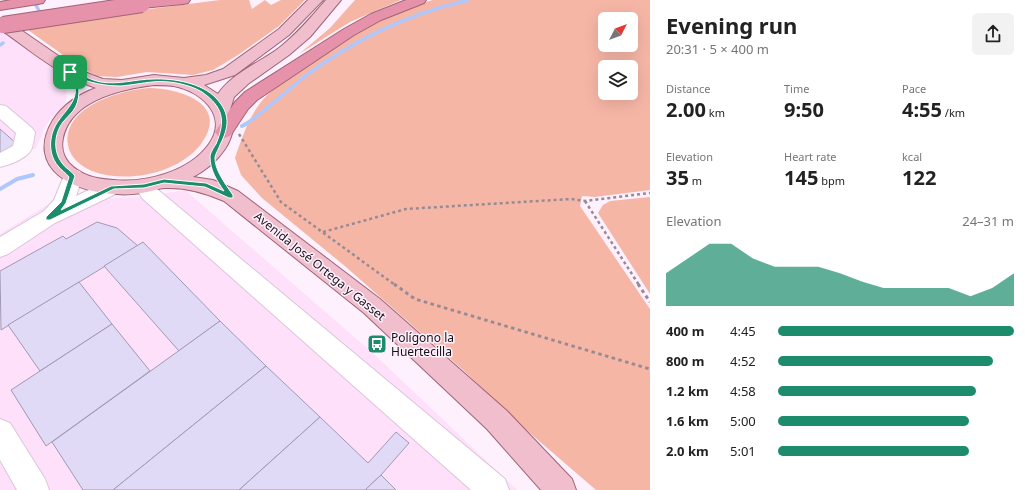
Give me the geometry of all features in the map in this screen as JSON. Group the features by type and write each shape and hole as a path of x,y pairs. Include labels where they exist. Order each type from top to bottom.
{"highway":[{"path":"0,6 38,0"},
{"path":"1,24 138,2 183,0"},
{"path":"223,128 251,96 342,36 376,17 419,0"}],"main road":[{"path":"1,24 70,72 86,79 102,84 122,84 154,80 184,83 209,79 229,72 284,32 316,0"},
{"path":"122,84 103,90 86,98 72,109 60,122 53,137 53,152 60,165 72,176 91,184 113,187 154,183 195,167 207,158 223,128 226,95 242,80 283,52 305,34 334,0"},
{"path":"70,72 77,86 75,101 72,109"},
{"path":"184,83 200,89 213,98 223,128"},
{"name":"Avenida José Ortega y Gasset","path":"223,128 213,156 218,178 231,196"},
{"name":"Avenida José Ortega y Gasset","path":"154,183 206,185 231,196 372,306 497,420 561,490"}],"street":[{"path":"0,110 26,132 22,150 0,161"},
{"path":"48,218 63,203 72,176"},
{"path":"154,183 150,194 494,490"},
{"path":"0,248 48,218 113,187"},
{"path":"0,433 34,490"}],"path":[{"path":"223,128 281,202 415,299 650,369"},
{"path":"323,232 406,209 570,199 585,201 650,193"},
{"path":"585,201 650,302"}],"shaded area":[{"path":"220,0 249,0 252,9 265,0 271,5 281,0 305,0 279,26 238,55 213,70 193,75 147,72 117,77 96,76 73,62 28,30 150,9"},
{"path":"355,0 401,0 350,22 299,54 330,28"},
{"path":"433,0 650,0 650,190 595,197 582,196 580,206 650,309 650,490 596,490 524,428 463,370 346,267 262,198 241,175 235,158 249,122 266,96 280,84 359,32 402,10"},
{"path":"0,28 67,82 66,102 46,125 36,148 0,168"},
{"path":"149,88 174,91 187,95 198,101 206,109 210,118 209,130 201,144 191,154 179,163 165,169 151,174 135,176 106,175 92,171 84,167 74,158 68,145 69,132 74,120 83,111 95,103 123,92"},
{"path":"185,190 375,355 517,490 0,490 0,234 60,197 93,199 150,196"},
{"path":"650,197 650,294 598,213 603,205 610,201"}],"building":[{"path":"0,129 17,144 0,154"},
{"path":"97,222 117,228 138,246 1,330 0,271 63,236 66,239"},
{"path":"143,242 220,321 179,351 104,266"},
{"path":"79,282 112,324 40,371 8,325"},
{"path":"220,321 266,366 113,490 83,490 52,442"},
{"path":"112,324 150,371 46,446 11,390"},
{"path":"266,366 320,417 239,490 113,490"},
{"path":"320,417 368,463 396,432 409,443 381,475 365,490 239,490"},
{"path":"381,475 396,490 365,490"}],"waterway":[{"path":"33,0 42,16"},
{"path":"244,125 304,77 342,51 403,21 468,0"},
{"path":"0,189 17,179 33,175"}],"place":[{"name":"Polígono la Huertecilla","path":"377,344"}],"route":[{"path":"70,72 102,84 122,84 154,80 184,83 200,89 213,98 222,109 225,120 224,132 213,156 218,178 231,196 206,185 164,181 144,186 113,187 48,218 63,203 70,187 72,176 60,165 53,152 53,137 60,122 72,109 75,101 77,86 70,72"}]}
